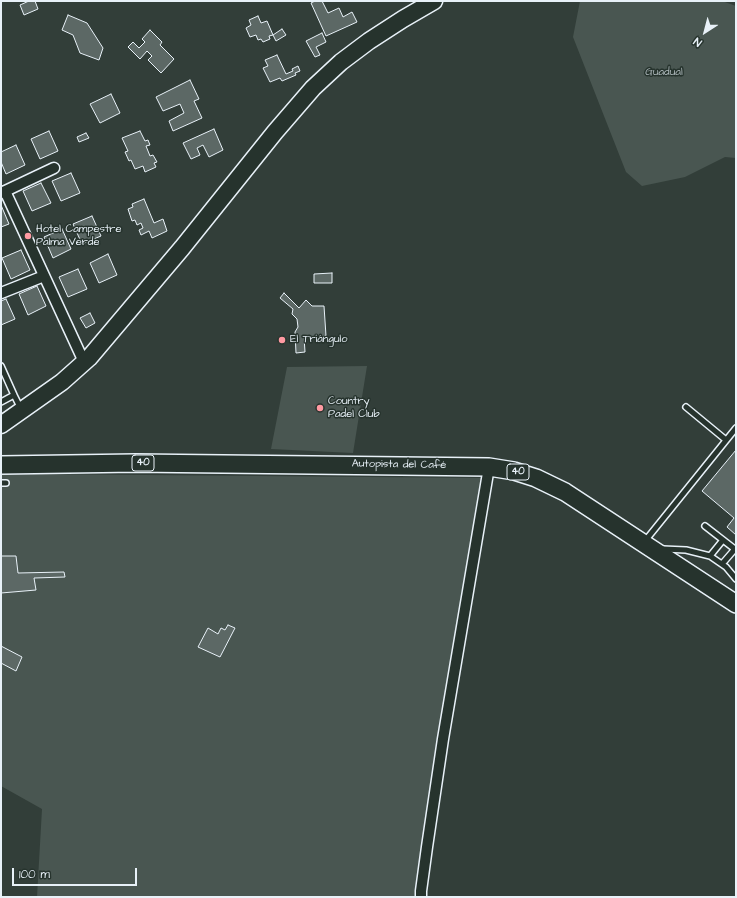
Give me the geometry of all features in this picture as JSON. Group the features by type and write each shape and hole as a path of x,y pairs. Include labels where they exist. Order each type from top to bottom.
{"highway":[{"name":"Autopista del Café","path":"1,464 135,463 489,467 514,471 536,478 565,492 736,604"}],"main road":[{"path":"2,423 22,411 62,382 84,362 177,253 275,132 313,88 341,62 370,41 434,1"}],"street":[{"path":"54,168 3,192 84,362"},
{"path":"1,293 44,276"},
{"path":"421,897 443,739 489,467"}],"lane":[{"path":"1,366 22,411"},
{"path":"1,402 14,395"},
{"path":"686,407 726,440"},
{"path":"736,428 645,545 686,550 710,556 722,564 736,579"},
{"path":"705,526 735,550 722,564"},
{"path":"710,556 723,540"}],"green space":[{"name":"Guadual","path":"580,1 722,1 736,6 736,158 725,157 685,177 642,186 626,172 573,37"},
{"name":"Country Padel Club","path":"367,366 353,453 271,449 287,367"},
{"path":"1,472 35,474 483,478 417,897 37,897 42,809 1,786"}],"building":[{"path":"29,1 35,1 38,9 24,15 20,5"},
{"path":"315,1 322,1 328,13 339,8 343,17 352,12 357,22 326,36 311,3"},
{"path":"68,15 87,23 103,48 99,60 80,53 73,35 62,30"},
{"path":"258,16 261,23 267,21 273,35 269,36 270,39 263,42 261,39 258,40 256,35 250,37 246,28 251,25 249,20"},
{"path":"282,29 286,35 276,41 273,35"},
{"path":"150,30 162,42 160,45 174,59 161,73 148,60 152,56 147,51 140,59 128,47 133,42 139,48 145,42 142,39"},
{"path":"322,33 326,42 316,47 320,55 315,57 306,41"},
{"path":"277,55 286,74 293,71 292,69 298,66 300,71 295,73 296,75 282,81 280,78 270,82 263,68 268,66 265,60"},
{"path":"190,80 199,99 194,101 202,118 173,131 169,121 184,113 180,104 163,111 156,97"},
{"path":"111,94 120,113 100,123 90,104"},
{"path":"214,129 223,150 209,157 203,145 197,148 200,155 191,159 183,143"},
{"path":"49,131 58,151 40,159 31,139"},
{"path":"140,131 145,141 148,140 150,145 146,146 150,156 153,155 157,162 154,163 156,167 145,172 143,166 135,169 131,160 129,161 125,152 128,151 122,138"},
{"path":"86,133 89,138 79,142 77,137"},
{"path":"16,145 25,165 6,174 1,162 1,152"},
{"path":"71,173 80,193 61,201 52,181"},
{"path":"41,183 51,203 32,211 23,191"},
{"path":"144,199 154,223 163,219 167,231 152,238 149,231 141,235 139,230 143,228 141,223 137,225 135,220 132,221 128,209 133,207 132,204"},
{"path":"1,205 9,224 1,227"},
{"path":"92,216 101,236 82,244 73,224"},
{"path":"62,229 71,249 53,258 44,237"},
{"path":"21,250 30,270 11,279 2,258"},
{"path":"108,254 117,275 99,283 90,263"},
{"path":"78,269 87,289 68,297 59,277"},
{"path":"332,273 332,283 314,283 314,274"},
{"path":"37,286 46,306 28,315 19,294"},
{"path":"284,293 299,308 306,300 312,306 324,306 326,336 304,337 305,352 296,353 295,332 298,327 297,319 292,314 293,309 280,298"},
{"path":"6,299 15,319 1,325 1,301"},
{"path":"90,313 95,323 86,328 80,318"},
{"path":"736,450 736,535 727,527 734,518 702,491"},
{"path":"1,556 16,556 18,573 64,572 65,577 34,578 36,590 1,593"},
{"path":"228,625 235,628 220,657 198,647 208,628 218,634 221,628 225,630"},
{"path":"1,646 22,657 16,671 1,663"}],"place":[{"name":"Hotel Campestre Palma Verde","path":"28,236"},
{"name":"El Triángulo","path":"282,340"},
{"name":"Country Padel Club","path":"320,408"}]}
